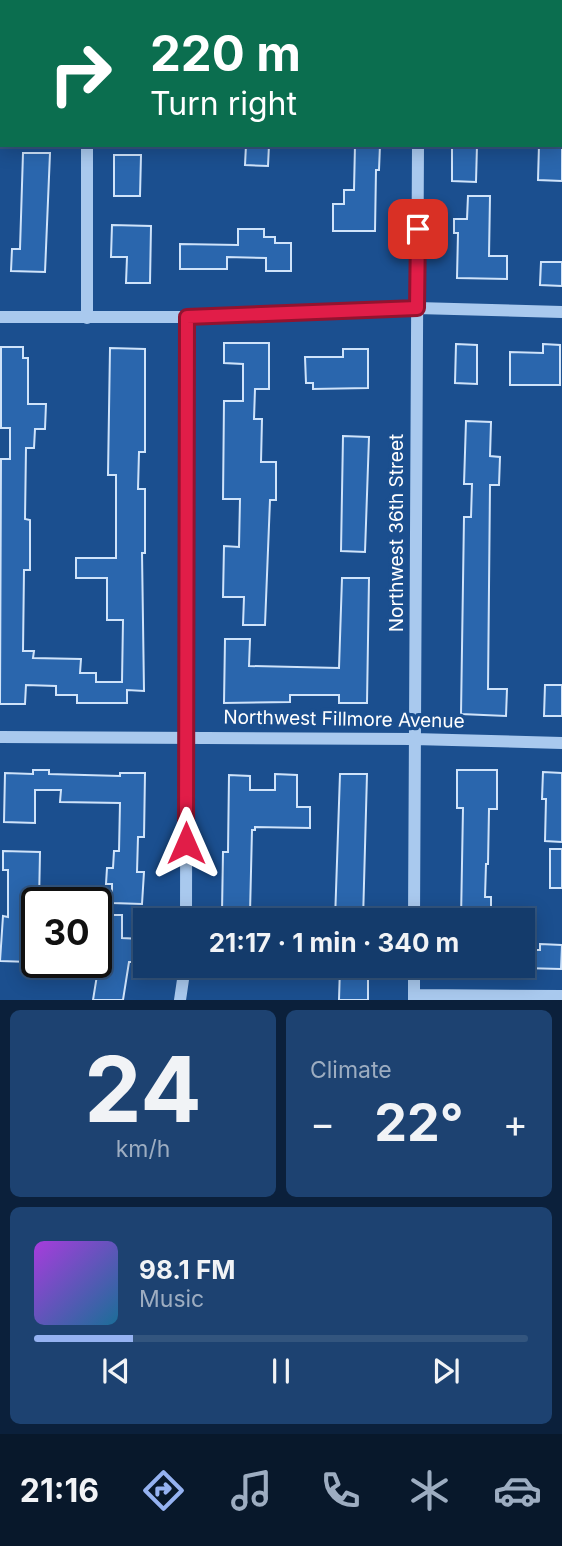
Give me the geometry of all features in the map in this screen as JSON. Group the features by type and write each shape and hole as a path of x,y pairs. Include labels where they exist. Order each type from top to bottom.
{"street":[{"path":"87,147 87,317"},
{"name":"Northwest 36th Street","path":"414,908 418,147"},
{"path":"0,317 187,317 417,308 562,312"},
{"path":"186,908 187,317"},
{"name":"Northwest Fillmore Avenue","path":"0,737 414,739 562,743"},
{"path":"180,1000 183,978"},
{"path":"414,978 414,997 562,996"}],"building":[{"path":"246,147 269,147 268,166 245,165"},
{"path":"355,147 380,147 379,170 376,170 375,231 333,231 333,204 344,204 344,190 354,190"},
{"path":"452,147 477,147 476,182 452,181"},
{"path":"539,147 562,147 562,181 538,180"},
{"path":"23,153 50,153 45,272 11,271 12,249 20,249"},
{"path":"114,155 141,155 140,196 114,196"},
{"path":"468,196 490,196 489,256 507,256 507,279 457,278 458,233 454,233 454,219 467,219"},
{"path":"112,225 151,226 150,283 126,283 127,257 111,257"},
{"path":"238,229 264,229 264,237 275,237 275,243 291,243 291,271 266,271 266,258 227,257 227,269 180,269 180,244 238,245"},
{"path":"541,262 562,262 562,286 540,285"},
{"path":"224,343 269,343 269,389 255,389 254,419 262,419 261,462 276,462 276,500 270,500 265,625 243,625 244,597 223,597 224,546 239,547 240,499 223,499 224,401 243,401 243,364 224,363"},
{"path":"456,344 477,345 477,384 455,383"},
{"path":"543,344 560,345 560,385 510,385 510,352 543,353"},
{"path":"1,347 23,347 23,358 28,358 28,404 46,404 45,429 35,429 34,448 26,448 25,519 30,520 30,570 24,570 23,651 34,651 33,658 81,659 80,673 96,673 96,682 122,682 123,620 107,620 107,578 76,578 76,558 116,558 116,475 108,475 110,348 145,349 145,452 139,452 138,489 145,489 145,553 142,553 144,691 127,690 127,703 77,703 77,695 56,695 56,686 26,685 25,704 0,704 1,459 10,459 10,428 1,428"},
{"path":"343,349 368,349 368,388 313,389 313,383 306,383 305,357 343,357"},
{"path":"466,421 491,422 490,456 500,457 499,485 490,485 488,689 507,689 506,716 461,714 464,517 471,517 472,484 464,484"},
{"path":"343,436 369,437 365,552 341,551"},
{"path":"342,578 369,578 367,703 339,703 339,695 290,695 290,702 224,703 225,639 250,639 249,666 339,668"},
{"path":"545,685 562,685 562,716 544,716"},
{"path":"33,770 49,770 49,774 120,776 120,773 145,773 144,837 138,837 137,872 144,872 142,904 112,903 112,884 106,884 107,868 113,868 114,851 119,851 120,803 60,802 61,790 35,790 35,823 4,822 5,773 33,774"},
{"path":"457,770 497,770 497,809 489,809 486,864 485,897 491,897 491,908 461,908 463,808 457,808"},
{"path":"543,772 562,773 562,842 545,841 546,799 542,799"},
{"path":"275,774 297,775 297,807 310,807 310,828 255,827 255,830 252,830 250,908 222,908 223,852 228,852 229,775 250,776 250,790 275,790"},
{"path":"340,774 367,774 363,908 335,908"},
{"path":"550,849 562,849 562,888 550,888"},
{"path":"3,851 40,852 39,887 21,887 21,962 0,961 3,916 8,917 8,870 3,870"},
{"path":"112,915 122,915 122,938 133,939 133,962 129,962 123,1000 93,1000 97,978 112,978"},
{"path":"540,944 562,945 561,969 535,968 535,950 540,950"},
{"path":"340,978 368,978 368,1000 339,1000"}],"route":[{"path":"186,843 187,317 417,308 418,229"}]}
